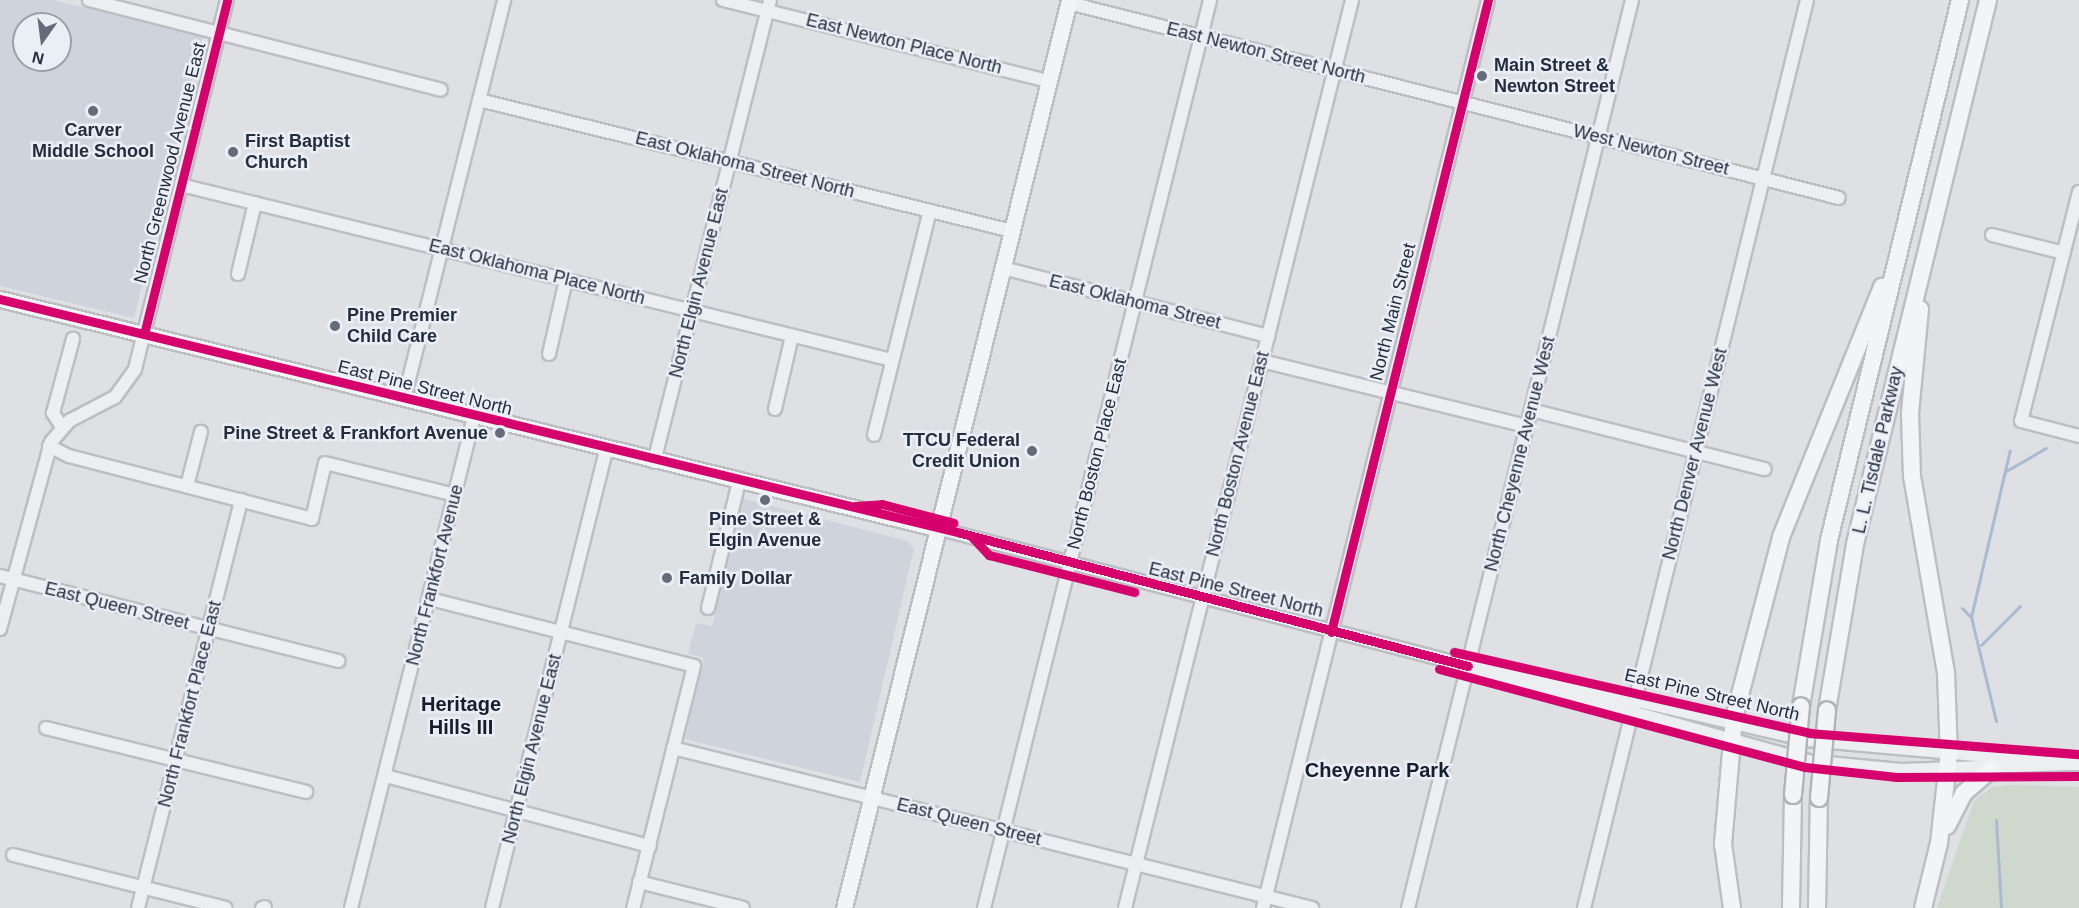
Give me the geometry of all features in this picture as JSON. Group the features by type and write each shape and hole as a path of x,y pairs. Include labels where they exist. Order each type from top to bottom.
{"highway":[{"name":"L. L. Tisdale Parkway","path":"1791,908 1793,795 1801,706 1821,577 1960,0"},
{"name":"L. L. Tisdale Parkway","path":"1818,908 1819,798 1827,710 1855,544 1988,0"},
{"path":"1732,908 1723,844 1733,723 1788,517 1901,242"},
{"path":"1923,261 1910,413 1912,476 1946,673 1949,761 1939,843 1923,908"},
{"path":"1939,843 1959,800 1992,769"}],"main road":[{"path":"844,908 940,529 1069,2"},
{"name":"East Pine Street North","path":"0,299 654,462 940,529"}],"street":[{"path":"89,0 441,90"},
{"name":"North Greenwood Avenue East","path":"0,629 6,578 49,446 66,424 121,391 135,369 227,0"},
{"path":"404,399 504,0"},
{"name":"East Newton Place North","path":"723,0 769,5 1049,81"},
{"name":"North Boston Place East","path":"984,908 1210,0"},
{"name":"North Boston Avenue East","path":"1125,908 1352,0"},
{"name":"North Main Street","path":"1264,902 1488,0"},
{"name":"North Cheyenne Avenue West","path":"1408,908 1632,0"},
{"name":"North Denver Avenue West","path":"1584,908 1807,0"},
{"name":"East Newton Street North","path":"1069,2 1463,103"},
{"name":"North Elgin Avenue East","path":"654,462 769,5"},
{"name":"East Oklahoma Street North","path":"479,100 1012,231"},
{"name":"West Newton Street","path":"1463,103 1839,198"},
{"name":"East Oklahoma Place North","path":"181,185 892,360"},
{"path":"2079,192 2021,421 2079,436"},
{"path":"238,274 255,203"},
{"path":"874,435 930,211"},
{"path":"1992,235 2064,253"},
{"name":"East Oklahoma Street","path":"1003,268 1268,336"},
{"path":"549,354 566,280"},
{"path":"775,409 792,336"},
{"path":"66,424 53,413 73,339"},
{"path":"1262,361 1527,426"},
{"path":"1531,410 1765,469"},
{"name":"North Frankfort Avenue","path":"351,908 386,776 474,417"},
{"path":"187,486 201,432"},
{"path":"49,446 69,456 312,519 325,463 455,495"},
{"name":"North Elgin Avenue East","path":"492,908 606,450"},
{"path":"708,608 739,482"},
{"name":"North Frankfort Place East","path":"138,908 241,500"},
{"name":"East Pine Street North","path":"940,529 1202,600 1468,666 1487,666 1632,708 1730,741 1837,765 1949,761"},
{"name":"East Queen Street","path":"6,578 339,661"},
{"path":"430,599 694,666 633,908"},
{"name":"East Pine Street North","path":"1632,708 1733,723 1839,745 1949,761"},
{"path":"46,728 306,792"},
{"name":"East Queen Street","path":"673,748 1136,864 1264,902 1312,908"},
{"path":"1949,761 2078,762"},
{"path":"1949,761 1992,769 2078,762"},
{"path":"386,776 650,846"},
{"path":"13,855 226,908"},
{"path":"639,882 704,903 743,908"}],"shaded area":[{"name":"Carver Middle School","path":"0,0 53,0 203,36 134,318 0,286"},
{"path":"742,498 907,541 914,548 860,782 685,739 704,658 688,654 696,623 712,626"},
{"path":"2010,785 2079,787 2079,908 1937,908 1974,801 1992,787"}],"waterway":[{"path":"2006,471 2046,448"},
{"path":"1996,721 1971,617 2010,450"},
{"path":"1981,645 2020,606"},
{"path":"1962,608 1971,617"},
{"path":"1996,820 2001,908"}],"cycle path":[{"path":"144,334 227,0"},
{"path":"1331,632 1488,0"},
{"path":"0,299 961,533 1468,666"},
{"path":"855,506 882,504 954,523"},
{"path":"972,537 989,555 1134,592"},
{"path":"1454,652 1810,733 2079,754"},
{"path":"1439,669 1805,767 1896,777 2079,776"}],"place":[{"name":"Main Street & Newton Street","path":"1482,76"},
{"name":"Carver Middle School","path":"93,111"},
{"name":"First Baptist Church","path":"233,152"},
{"name":"Pine Premier Child Care","path":"335,326"},
{"name":"Pine Street & Frankfort Avenue","path":"500,433"},
{"name":"TTCU Federal Credit Union","path":"1032,451"},
{"name":"Pine Street & Elgin Avenue","path":"765,500"},
{"name":"Family Dollar","path":"667,578"}],"district":[{"name":"Heritage Hills III","path":"461,716"},
{"name":"Cheyenne Park","path":"1377,770"}]}
